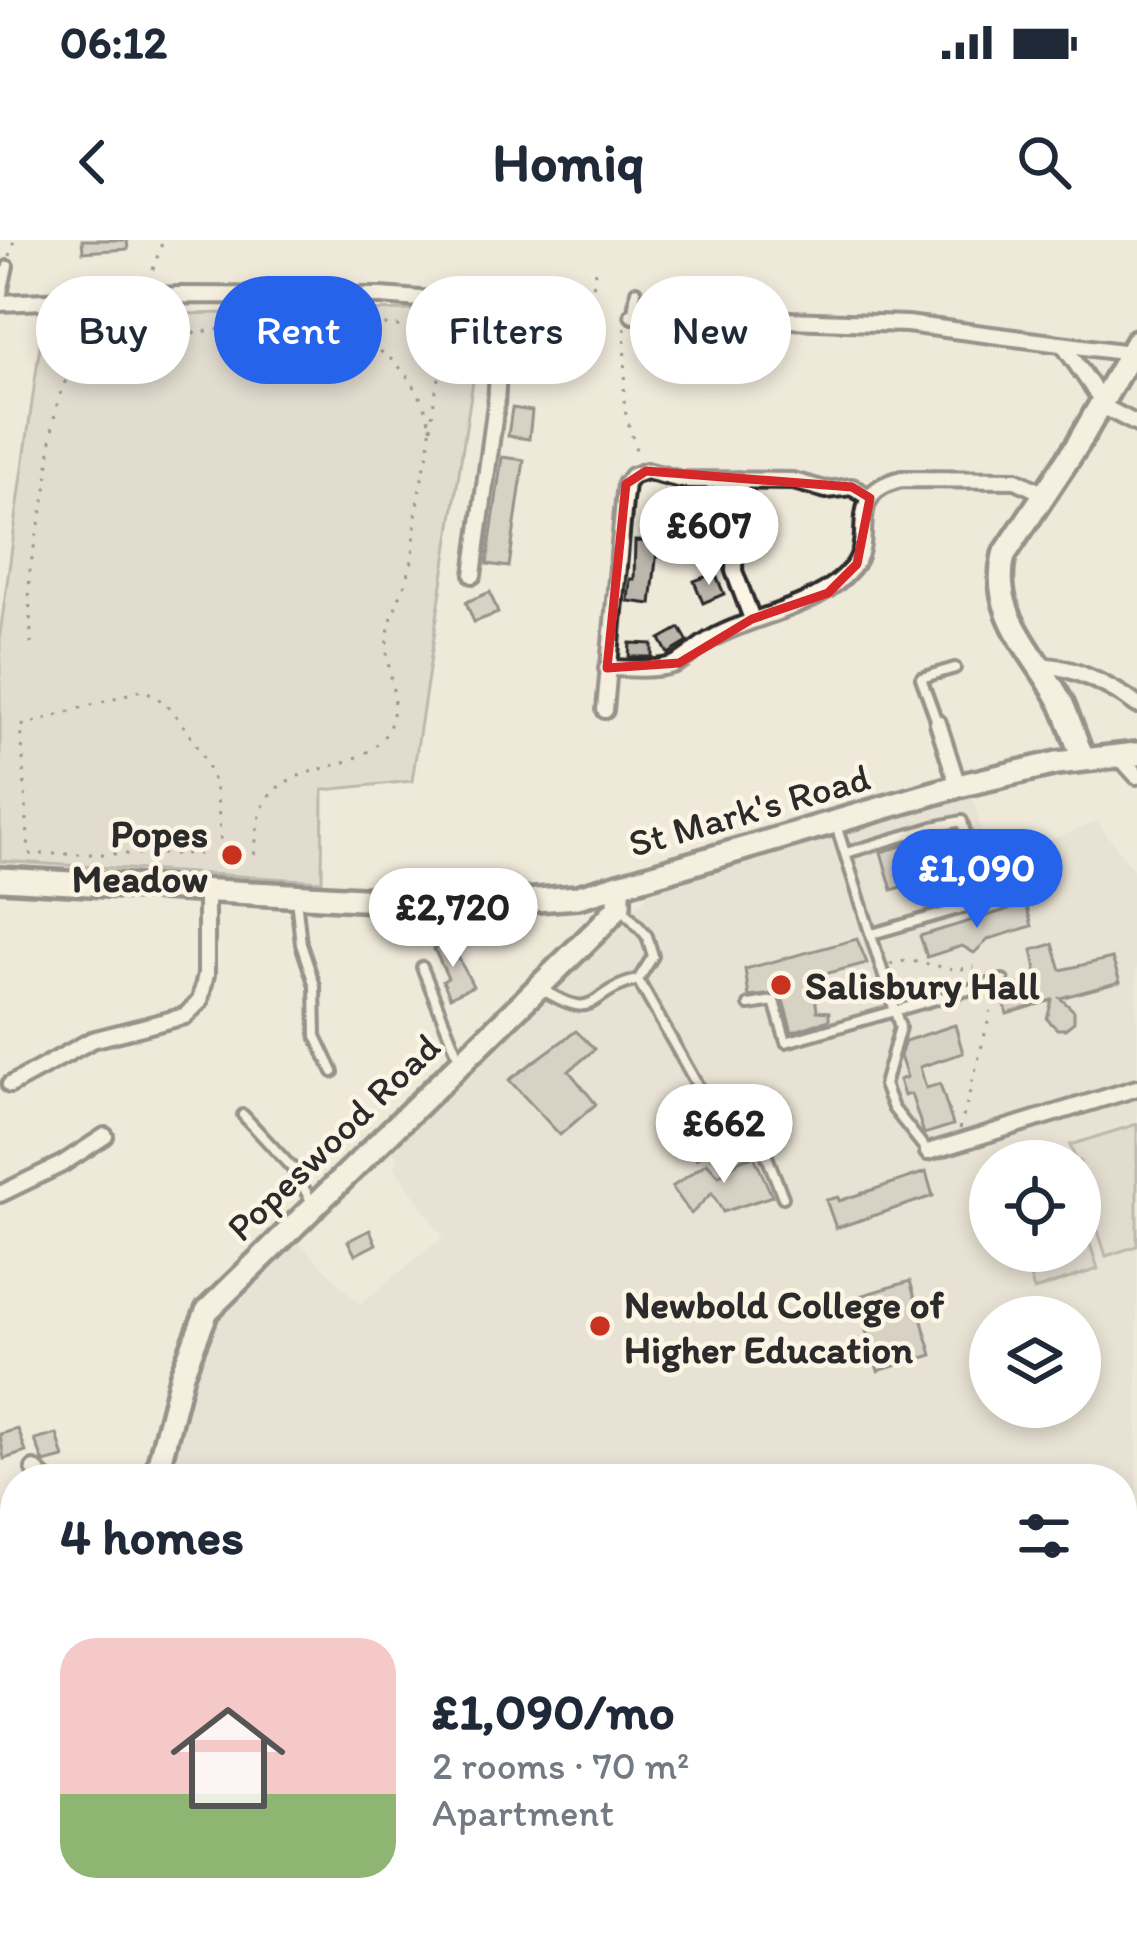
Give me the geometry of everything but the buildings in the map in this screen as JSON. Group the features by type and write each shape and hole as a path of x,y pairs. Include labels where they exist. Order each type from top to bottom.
{"street":[{"path":"190,296 406,298"},
{"path":"0,303 36,301"},
{"path":"629,315 907,324 1064,346 1134,347 1078,444 1004,555 1000,587 1011,624 1061,703 1082,759"},
{"path":"1064,346 1101,403 1137,424"},
{"path":"473,575 497,384"},
{"path":"605,710 626,484 632,476 646,471 680,480 793,481 826,490 852,487 870,498"},
{"path":"607,668 655,669 679,663 708,640 752,619 828,593 856,564 862,544 862,513 886,483 902,479 1016,480 1042,493"},
{"path":"736,480 734,571 752,619"},
{"path":"1037,667 1048,665 1098,681 1137,705"},
{"path":"938,723 958,786"},
{"path":"1128,755 1137,776"},
{"name":"St Mark's Road","path":"0,879 510,904 619,896 958,786 1082,759 1128,755"},
{"path":"10,1084 92,1040 184,1016 200,1001 206,974 206,892"},
{"name":"Popeswood Road","path":"159,1464 200,1322 233,1282 539,987 619,896"},
{"path":"928,1152 1137,1088"},
{"path":"0,1194 62,1164 105,1136"}],"lane":[{"path":"0,303 8,266"},
{"path":"938,723 921,678 955,668"},
{"path":"846,853 962,821 983,902 872,934"},
{"path":"835,824 900,1027 884,1085 893,1108 928,1152"},
{"path":"931,828 942,833 948,844 963,900 959,909"},
{"path":"539,987 568,1005 582,1007 615,986 638,980 649,969 653,956 647,936 619,896"},
{"path":"296,897 297,925 315,986 316,1036 333,1072"},
{"path":"422,968 461,1064"},
{"path":"638,980 700,1090 743,1121 766,1154 783,1197"},
{"path":"749,1005 774,1001 786,1042 1003,980"},
{"path":"243,1115 292,1168 314,1205"}],"path":[{"path":"8,266 14,240"},
{"path":"151,276 163,240"},
{"path":"595,271 595,276"},
{"path":"629,315 625,407 636,450"},
{"path":"382,356 406,374 424,402 430,433"},
{"path":"31,644 30,575 54,421 66,384"},
{"path":"254,856 268,796 291,778 356,758 378,742 391,723 394,687 387,641 393,609 410,569 436,384"},
{"path":"200,854 29,854 21,726 108,698 153,692 182,723 215,788 223,855"},
{"path":"882,966 919,958 943,968 974,967"},
{"path":"952,1147 991,1011"}],"highlighted area":[{"path":"646,471 852,487 870,498 857,564 828,593 752,619 679,663 607,668 626,484"}],"shaded area":[{"path":"406,310 406,384 473,384 412,781 323,790 322,881 0,861 0,634 36,374 36,384 190,384 190,314 214,313 214,384 382,384 382,311"},
{"name":"Newbold College of Higher Education","path":"973,795 994,887 1028,874 1027,850 1097,821 1137,875 1137,1464 171,1464 202,1334 294,1238 360,1304 443,1237 393,1166 399,1159 388,1147 661,882"},
{"path":"1137,1124 1137,1246 1106,1256 1101,1240 1101,1140 1086,1140"},
{"path":"1028,1272 1089,1272 1034,1290"}],"place":[{"name":"Popes Meadow","path":"232,855"},
{"name":"Salisbury Hall","path":"781,985"},
{"name":"Newbold College of Higher Education","path":"600,1326"}]}
